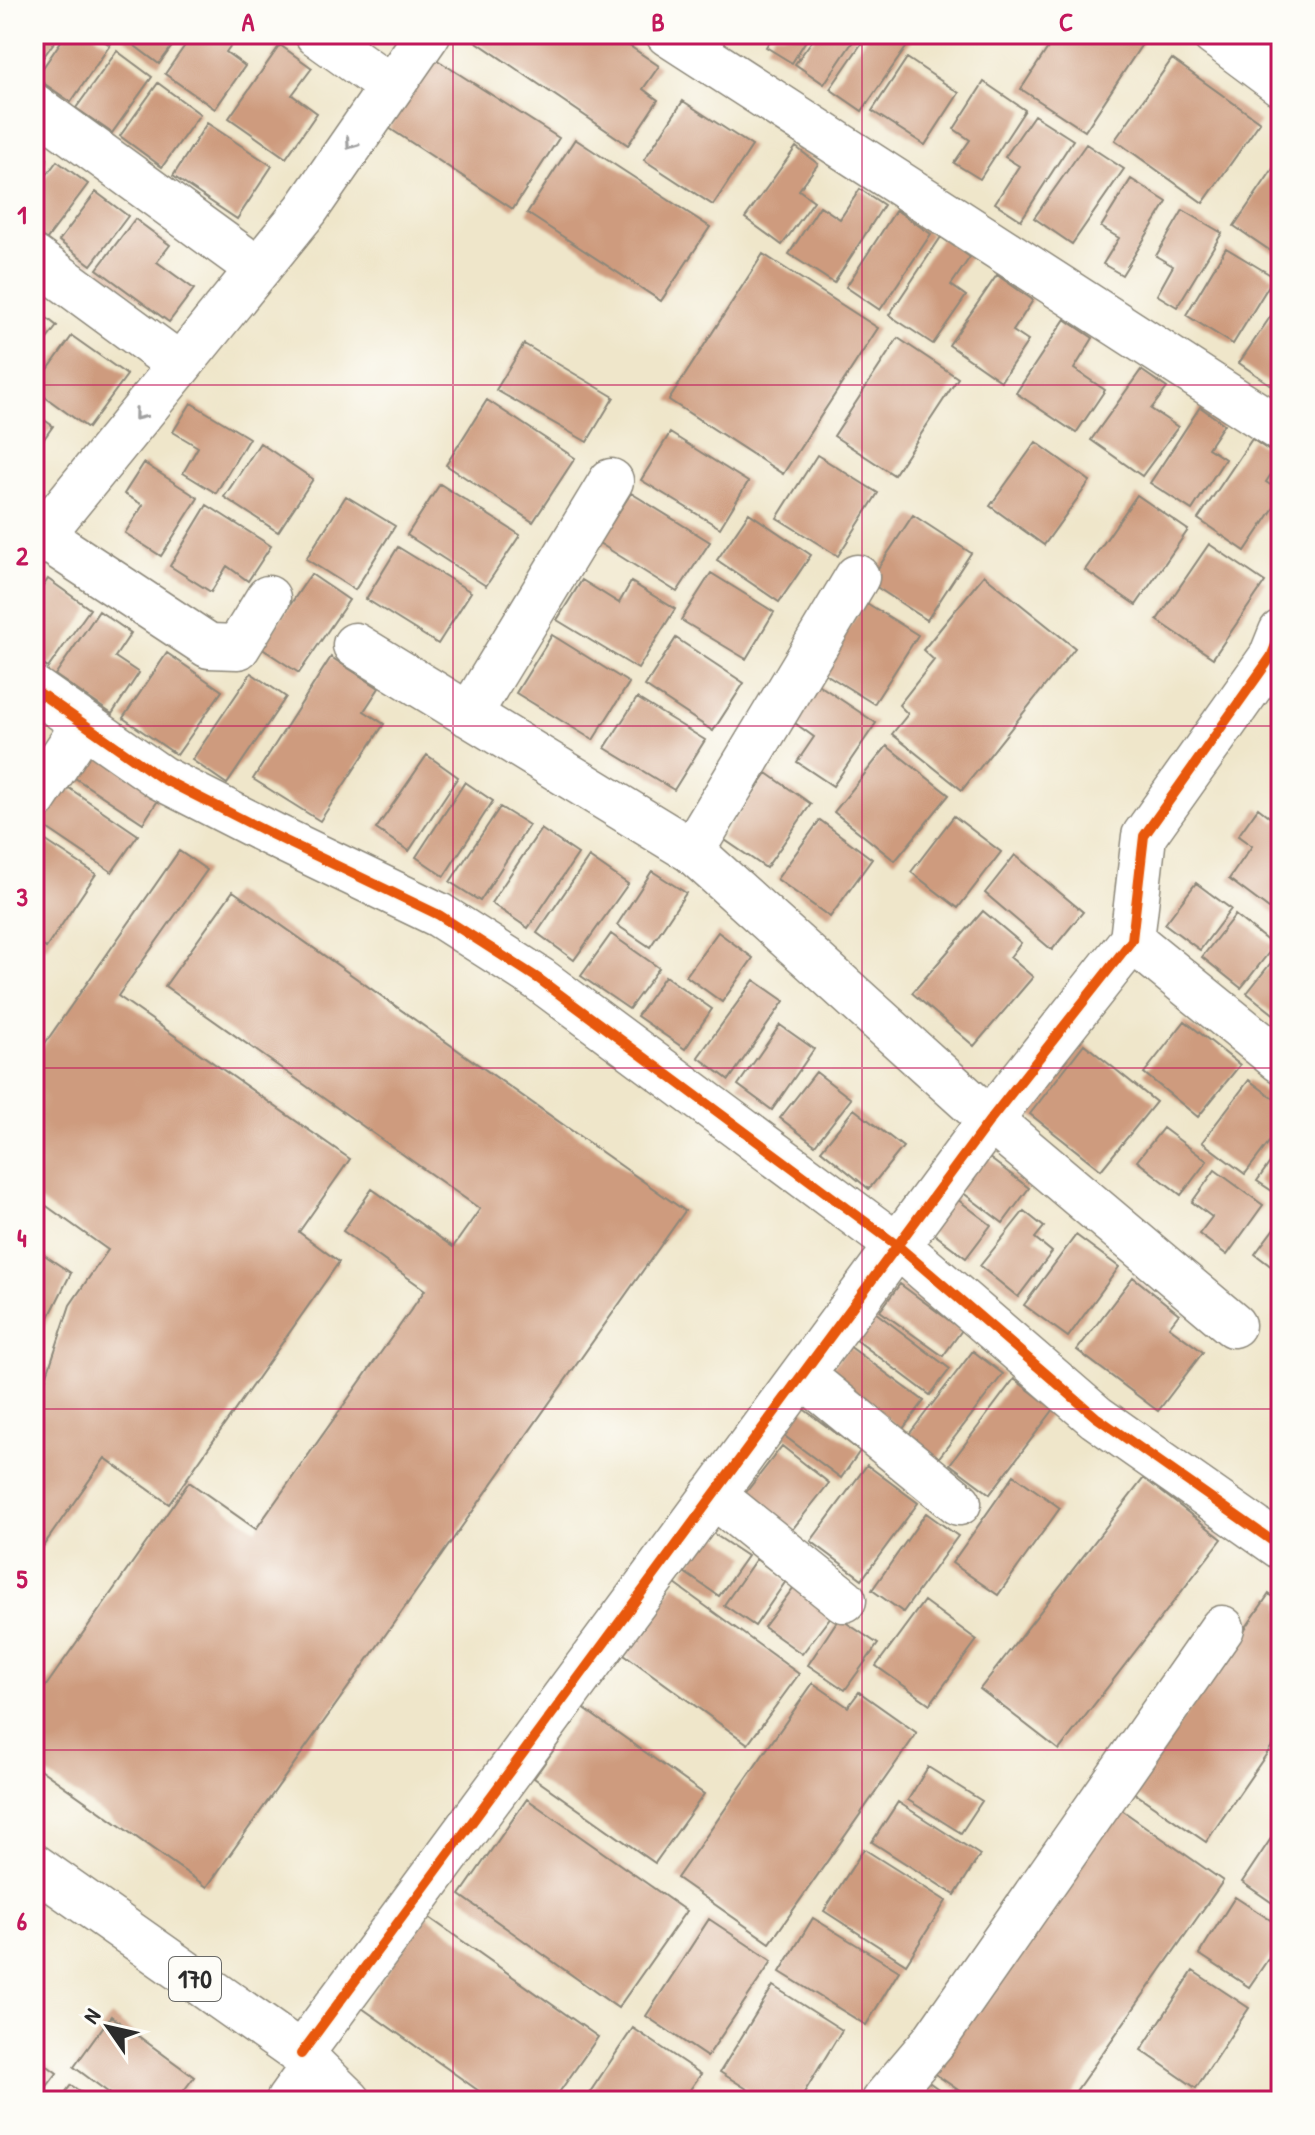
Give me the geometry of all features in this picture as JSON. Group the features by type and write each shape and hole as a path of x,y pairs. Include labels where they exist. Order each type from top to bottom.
{"main road":[{"path":"317,34 391,87"},
{"path":"268,598 238,647 209,646 38,541 306,210 428,34"},
{"path":"668,34 1281,430"},
{"path":"1214,34 1281,84"},
{"path":"34,106 258,269"},
{"path":"34,258 180,365"},
{"path":"469,715 611,481"},
{"path":"692,851 857,577"},
{"path":"288,2101 307,2060 713,1495 990,1120 1132,940 1144,836 1271,657 1281,632"},
{"path":"355,645 692,851 990,1120 1233,1325"},
{"path":"34,689 161,778 439,915 539,979 898,1246 1096,1417 1281,1547"},
{"path":"34,799 84,724"},
{"path":"1132,940 1281,1061"},
{"path":"802,1375 959,1503"},
{"path":"713,1495 844,1600"},
{"path":"883,2101 933,2042 1222,1628"},
{"name":"170","path":"34,1866 307,2060 349,2101"}],"building":[{"path":"34,34 60,34 34,70"},
{"path":"66,34 93,34 110,45 71,102 36,78"},
{"path":"119,34 181,34 159,64"},
{"path":"193,34 239,34 226,52 245,66 215,109 165,74"},
{"path":"465,34 612,34 659,66 643,89 658,100 628,145"},
{"path":"774,34 810,34 792,63 766,47"},
{"path":"817,34 858,34 824,84 795,64"},
{"path":"868,34 914,36 862,111 830,89"},
{"path":"1057,34 1140,34 1146,38 1085,131 1021,89"},
{"path":"280,45 312,68 292,95 317,113 286,158 229,118"},
{"path":"117,51 152,77 112,133 76,108"},
{"path":"434,58 559,138 513,209 389,128"},
{"path":"907,58 959,93 925,145 872,111"},
{"path":"1172,59 1260,122 1203,203 1115,140"},
{"path":"984,82 1025,110 980,179 954,163 970,140 954,129"},
{"path":"158,83 200,114 162,167 120,136"},
{"path":"683,101 752,146 713,205 644,160"},
{"path":"1034,115 1073,140 1021,220 995,203 1019,166 1005,157"},
{"path":"207,123 272,166 237,219 173,176"},
{"path":"575,139 710,227 661,301 527,213"},
{"path":"1086,144 1124,169 1072,244 1034,218"},
{"path":"796,147 818,164 799,190 814,201 782,245 745,218"},
{"path":"34,149 47,159 34,175"},
{"path":"1281,157 1281,258 1234,226"},
{"path":"57,161 88,184 46,240 34,231 34,192"},
{"path":"1131,179 1167,202 1122,275 1103,264 1119,238 1101,227"},
{"path":"860,189 884,205 834,283 789,254 820,206 840,219"},
{"path":"96,192 128,216 91,265 59,241"},
{"path":"896,210 931,234 880,310 846,287"},
{"path":"1183,210 1222,233 1177,307 1157,295 1173,266 1156,256"},
{"path":"135,219 170,245 157,262 194,289 169,322 97,269"},
{"path":"941,237 970,257 951,285 966,296 933,344 889,315"},
{"path":"1226,248 1274,277 1233,344 1186,315"},
{"path":"763,254 878,328 783,474 669,400"},
{"path":"997,275 1033,300 1013,331 1028,341 1001,381 949,345"},
{"path":"1281,301 1281,392 1239,363"},
{"path":"34,308 57,326 34,356"},
{"path":"1065,319 1093,338 1074,369 1105,390 1076,433 1016,393"},
{"path":"72,336 127,375 88,428 34,389"},
{"path":"898,338 958,378 894,475 834,436"},
{"path":"524,344 614,397 587,442 496,390"},
{"path":"1141,370 1167,388 1151,409 1178,427 1142,476 1091,440"},
{"path":"487,400 575,458 533,522 446,465"},
{"path":"191,403 249,438 216,493 183,473 198,447 173,432"},
{"path":"1200,407 1224,424 1208,448 1225,459 1192,510 1150,483"},
{"path":"34,413 53,426 34,453"},
{"path":"670,433 748,482 720,528 641,480"},
{"path":"1252,439 1281,459 1266,482 1281,492 1281,497 1245,551 1198,519"},
{"path":"1036,442 1090,481 1044,545 990,506"},
{"path":"260,443 313,479 278,532 224,497"},
{"path":"817,455 878,493 838,556 777,518"},
{"path":"144,463 198,498 161,556 125,533 143,505 124,494"},
{"path":"440,484 520,535 486,586 407,535"},
{"path":"631,493 710,542 677,592 599,543"},
{"path":"1137,495 1188,530 1136,605 1085,570"},
{"path":"346,496 395,526 355,590 306,559"},
{"path":"207,505 271,546 248,581 227,566 211,592 170,566"},
{"path":"749,513 811,555 779,602 717,560"},
{"path":"913,515 971,553 927,620 869,582"},
{"path":"1209,544 1265,582 1213,658 1157,620"},
{"path":"398,547 471,592 438,644 366,599"},
{"path":"711,573 774,612 746,659 681,620"},
{"path":"311,574 349,600 299,673 261,648"},
{"path":"984,575 1075,648 962,790 892,734 908,714 899,705 934,660 923,650"},
{"path":"48,579 90,609 48,668 34,658 34,599"},
{"path":"582,580 619,603 631,582 675,609 638,669 557,620"},
{"path":"865,602 918,635 874,704 821,671"},
{"path":"99,611 131,633 115,657 139,673 112,714 55,675"},
{"path":"552,635 629,683 593,740 516,693"},
{"path":"676,638 744,683 713,731 645,686"},
{"path":"167,653 222,691 177,755 123,718"},
{"path":"331,657 379,688 364,711 384,724 320,821 253,779"},
{"path":"251,673 286,697 227,784 192,760"},
{"path":"813,681 876,723 833,786 797,762 814,737 788,718"},
{"path":"637,698 705,740 674,790 605,748"},
{"path":"89,744 163,793 143,823 69,774"},
{"path":"887,746 949,795 895,861 834,812"},
{"path":"427,755 458,777 409,851 376,829"},
{"path":"767,773 811,804 766,868 722,838"},
{"path":"465,782 493,801 444,876 416,857"},
{"path":"63,784 138,835 112,872 38,822"},
{"path":"500,807 529,825 480,901 450,882"},
{"path":"1258,808 1276,822 1281,815 1281,918 1229,879 1252,846 1238,836"},
{"path":"954,816 1001,852 958,908 911,872"},
{"path":"820,820 872,859 830,917 777,879"},
{"path":"541,829 578,854 528,928 491,903"},
{"path":"34,833 96,874 46,948 34,940"},
{"path":"179,851 207,870 118,996 350,1159 299,1232 339,1262 169,1504 105,1458 34,1559 34,1414 70,1305 108,1250 34,1197 34,1059"},
{"path":"1015,855 1083,912 1052,950 985,893"},
{"path":"589,857 628,884 574,960 537,933"},
{"path":"652,871 686,893 650,947 617,925"},
{"path":"1196,883 1231,909 1200,950 1165,924"},
{"path":"233,891 685,1211 207,1887 34,1765 34,1703 189,1482 256,1529 425,1290 343,1231 372,1189 453,1247 480,1209 165,986"},
{"path":"983,911 1021,943 1010,957 1033,977 974,1046 912,993"},
{"path":"1235,915 1274,946 1241,988 1202,957"},
{"path":"718,932 753,958 722,1002 686,976"},
{"path":"611,934 659,968 629,1009 581,976"},
{"path":"1281,950 1281,1020 1247,993"},
{"path":"665,976 712,1009 685,1049 637,1016"},
{"path":"754,980 784,1001 729,1080 698,1057"},
{"path":"1185,1021 1240,1065 1198,1117 1144,1073"},
{"path":"780,1025 814,1049 772,1110 738,1085"},
{"path":"1084,1044 1156,1102 1101,1170 1030,1114"},
{"path":"816,1072 851,1099 815,1145 780,1118"},
{"path":"1249,1080 1281,1104 1281,1126 1245,1174 1202,1142"},
{"path":"854,1109 903,1147 869,1189 821,1150"},
{"path":"1163,1128 1207,1161 1181,1195 1137,1161"},
{"path":"1281,1147 1281,1197 1257,1181"},
{"path":"984,1154 1029,1188 1003,1223 958,1189"},
{"path":"1215,1170 1263,1205 1227,1255 1199,1234 1212,1217 1192,1202"},
{"path":"953,1196 991,1225 966,1258 929,1230"},
{"path":"1024,1211 1044,1227 1035,1238 1052,1252 1018,1297 980,1266"},
{"path":"1281,1219 1281,1274 1255,1254"},
{"path":"1076,1235 1119,1267 1068,1337 1024,1305"},
{"path":"34,1248 71,1273 34,1347"},
{"path":"1133,1277 1179,1314 1169,1327 1203,1352 1158,1411 1077,1350"},
{"path":"900,1284 962,1330 943,1356 880,1311"},
{"path":"875,1312 950,1369 930,1395 855,1339"},
{"path":"849,1346 924,1401 902,1430 828,1373"},
{"path":"973,1351 1003,1374 937,1460 907,1437"},
{"path":"1014,1379 1054,1409 990,1494 950,1464"},
{"path":"802,1408 860,1451 841,1478 782,1434"},
{"path":"782,1446 829,1483 791,1531 744,1495"},
{"path":"867,1465 918,1503 862,1579 811,1541"},
{"path":"1014,1475 1060,1508 998,1595 952,1563"},
{"path":"1144,1478 1222,1539 1059,1750 980,1689"},
{"path":"926,1513 958,1536 903,1612 872,1590"},
{"path":"711,1532 747,1556 719,1596 684,1572"},
{"path":"756,1559 786,1581 755,1626 724,1605"},
{"path":"675,1584 799,1674 748,1744 624,1654"},
{"path":"794,1587 832,1615 802,1654 764,1627"},
{"path":"1269,1594 1281,1602 1281,1733 1206,1842 1133,1792"},
{"path":"924,1601 977,1640 930,1704 876,1666"},
{"path":"839,1618 878,1644 845,1690 808,1665"},
{"path":"813,1683 848,1707 859,1692 917,1733 770,1943 677,1878"},
{"path":"583,1708 704,1794 655,1863 534,1778"},
{"path":"928,1767 982,1801 961,1833 908,1800"},
{"path":"527,1799 686,1911 618,2008 460,1895"},
{"path":"898,1802 980,1855 955,1895 872,1842"},
{"path":"1116,1806 1223,1881 1069,2101 974,2101 931,2071"},
{"path":"1276,1831 1281,1835 1281,1909 1242,1882"},
{"path":"864,1849 946,1901 906,1964 824,1911"},
{"path":"1235,1897 1281,1927 1281,1940 1249,1987 1199,1954"},
{"path":"427,1916 598,2037 553,2101 493,2101 362,2008"},
{"path":"813,1918 899,1971 866,2025 780,1972"},
{"path":"709,1919 772,1961 707,2057 646,2016"},
{"path":"1193,1971 1249,2008 1196,2088 1141,2050"},
{"path":"773,1986 842,2030 799,2101 766,2101 720,2072"},
{"path":"111,2016 194,2077 176,2101 120,2101 74,2067"},
{"path":"633,2028 701,2074 682,2101 584,2101"},
{"path":"34,2056 57,2073 36,2101 34,2101"},
{"path":"915,2072 955,2101 894,2101"},
{"path":"71,2085 93,2101 59,2101"}],"cycle path":[{"path":"301,2054 990,1120 1132,940 1144,836 1271,657 1281,632"},
{"path":"34,689 161,778 439,915 539,979 898,1246 1096,1417 1281,1547"}]}
